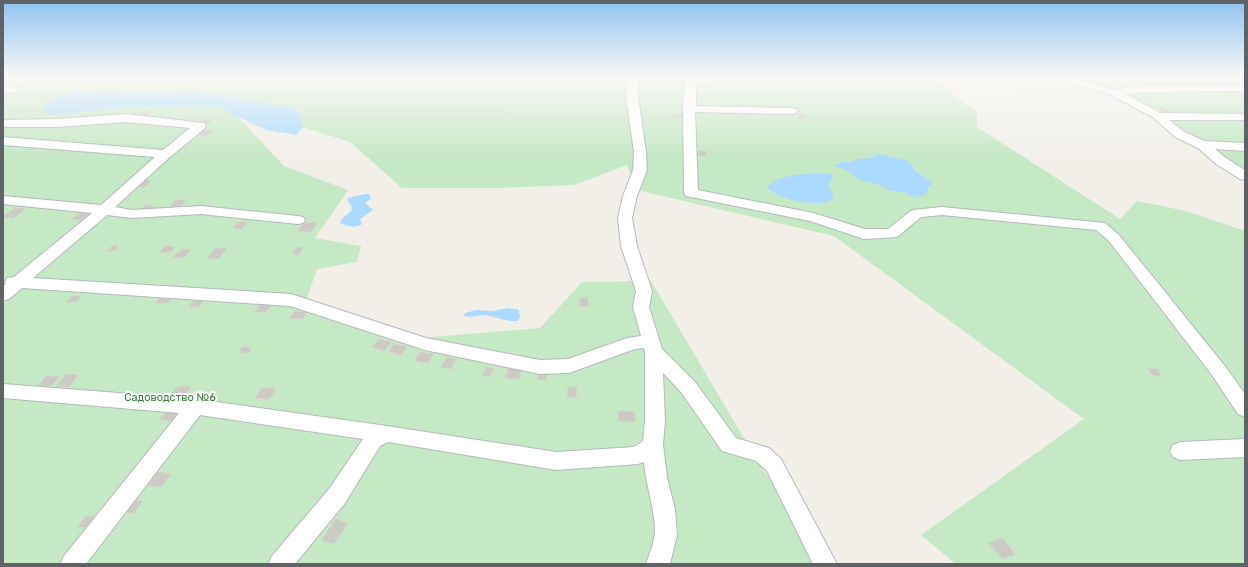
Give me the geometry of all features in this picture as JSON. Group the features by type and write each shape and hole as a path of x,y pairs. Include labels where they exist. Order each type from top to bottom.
{"lane":[{"path":"633,104 640,152 640,170 630,196 625,218 629,246 644,291 641,307 652,346 655,421 653,444 656,477 664,510 666,535 658,564"},
{"path":"1136,104 1158,116 1178,134 1202,145 1221,161 1245,176"},
{"path":"689,106 693,109 792,111"},
{"path":"689,106 691,194 813,217 864,234 892,234 917,213 942,211 1100,226 1114,238 1203,351 1245,409"},
{"path":"1158,116 1245,117"},
{"path":"3,295 11,282 104,210 166,154 200,126 126,118 57,123 6,123"},
{"path":"3,141 166,154"},
{"path":"1202,145 1245,147"},
{"path":"3,200 132,214 201,210 298,220"},
{"path":"11,282 292,300 425,344 540,367 568,366 633,342 652,346 688,387 729,445 762,454 774,465 825,564"},
{"path":"6,394 195,407 387,434 556,461 638,455 653,444"},
{"path":"72,564 195,407"},
{"path":"280,564 337,496 373,440 387,434"},
{"path":"1180,451 1245,448"}],"green space":[{"name":"Садоводство №6","path":"3,104 78,104 82,112 122,108 195,106 222,108 238,117 284,166 348,190 315,238 361,246 357,262 317,269 306,301 408,339 540,328 582,282 651,281 758,462 828,564 3,564"},
{"name":"Садоводство №6","path":"275,104 967,104 977,112 977,127 1120,219 1137,201 1186,211 1245,231 1245,564 956,564 921,535 1084,419 834,236 637,190 627,165 574,185 495,188 402,188 350,142 303,127 300,114 291,107"},
{"path":"1141,104 1245,104 1245,170"}],"water":[{"path":"46,104 275,104 291,107 300,114 303,127 296,135 266,130 222,108 195,106 122,108 51,115 42,109"},
{"path":"879,154 905,160 911,164 915,171 932,182 932,185 928,186 928,192 923,196 917,197 910,196 904,192 891,191 878,184 862,181 844,169 835,166 841,162 851,162 856,159 874,158 875,155"},
{"path":"816,173 829,174 833,176 828,185 834,198 829,201 821,203 801,202 781,196 768,188 768,186 774,182 785,177"},
{"path":"369,194 371,199 365,203 373,210 360,219 362,224 354,227 340,223 341,220 352,210 348,198"},
{"path":"508,308 519,310 520,318 517,321 508,321 493,316 484,315 469,317 464,316 465,313 476,310 492,311"}],"building":[{"path":"1158,107 1165,107 1172,113 1164,113"},
{"path":"142,111 152,112 144,118 128,117 134,113 139,114"},
{"path":"673,114 682,114 683,118 673,118"},
{"path":"797,114 806,115 808,119 798,119"},
{"path":"205,118 213,120 204,125 197,123"},
{"path":"201,130 213,131 208,135 196,135"},
{"path":"695,151 706,151 706,156 695,155"},
{"path":"144,180 151,181 144,187 137,186"},
{"path":"176,200 186,200 181,206 169,207"},
{"path":"147,205 154,207 146,212 137,211"},
{"path":"15,208 25,209 13,218 3,217"},
{"path":"86,211 95,212 85,220 72,219 80,213 84,213"},
{"path":"238,222 247,222 242,229 233,228"},
{"path":"304,223 317,223 311,232 298,231"},
{"path":"112,246 119,246 114,251 107,251"},
{"path":"165,246 175,247 170,252 160,252"},
{"path":"297,247 303,248 298,255 292,254"},
{"path":"216,248 227,248 218,259 207,258"},
{"path":"182,249 191,250 183,258 173,257"},
{"path":"72,296 82,296 75,302 66,302"},
{"path":"160,297 172,298 167,303 156,303"},
{"path":"587,297 589,306 581,307 579,299"},
{"path":"195,299 204,299 199,307 189,306"},
{"path":"260,305 271,305 266,312 255,312"},
{"path":"295,311 307,312 303,319 290,318"},
{"path":"379,339 391,342 384,351 372,347"},
{"path":"394,344 407,347 401,355 389,352"},
{"path":"242,347 252,348 249,353 239,352"},
{"path":"420,352 433,354 428,363 415,361"},
{"path":"447,357 456,359 451,369 441,367"},
{"path":"487,367 494,369 489,377 482,375"},
{"path":"508,368 522,368 519,379 505,378"},
{"path":"1148,369 1157,369 1161,376 1152,375"},
{"path":"539,371 547,371 546,380 538,379"},
{"path":"66,374 78,375 69,387 56,386"},
{"path":"46,376 60,376 51,386 38,386"},
{"path":"178,386 191,386 185,396 171,395"},
{"path":"568,387 577,387 576,397 567,397"},
{"path":"262,388 276,389 269,399 255,398"},
{"path":"167,411 178,412 171,421 160,419"},
{"path":"618,411 635,412 635,422 618,421"},
{"path":"158,472 171,474 161,487 148,485"},
{"path":"134,500 143,501 134,513 124,512"},
{"path":"86,516 98,517 89,528 78,527"},
{"path":"335,519 348,523 334,544 322,540"},
{"path":"1002,538 1015,554 1002,559 989,543"}]}
